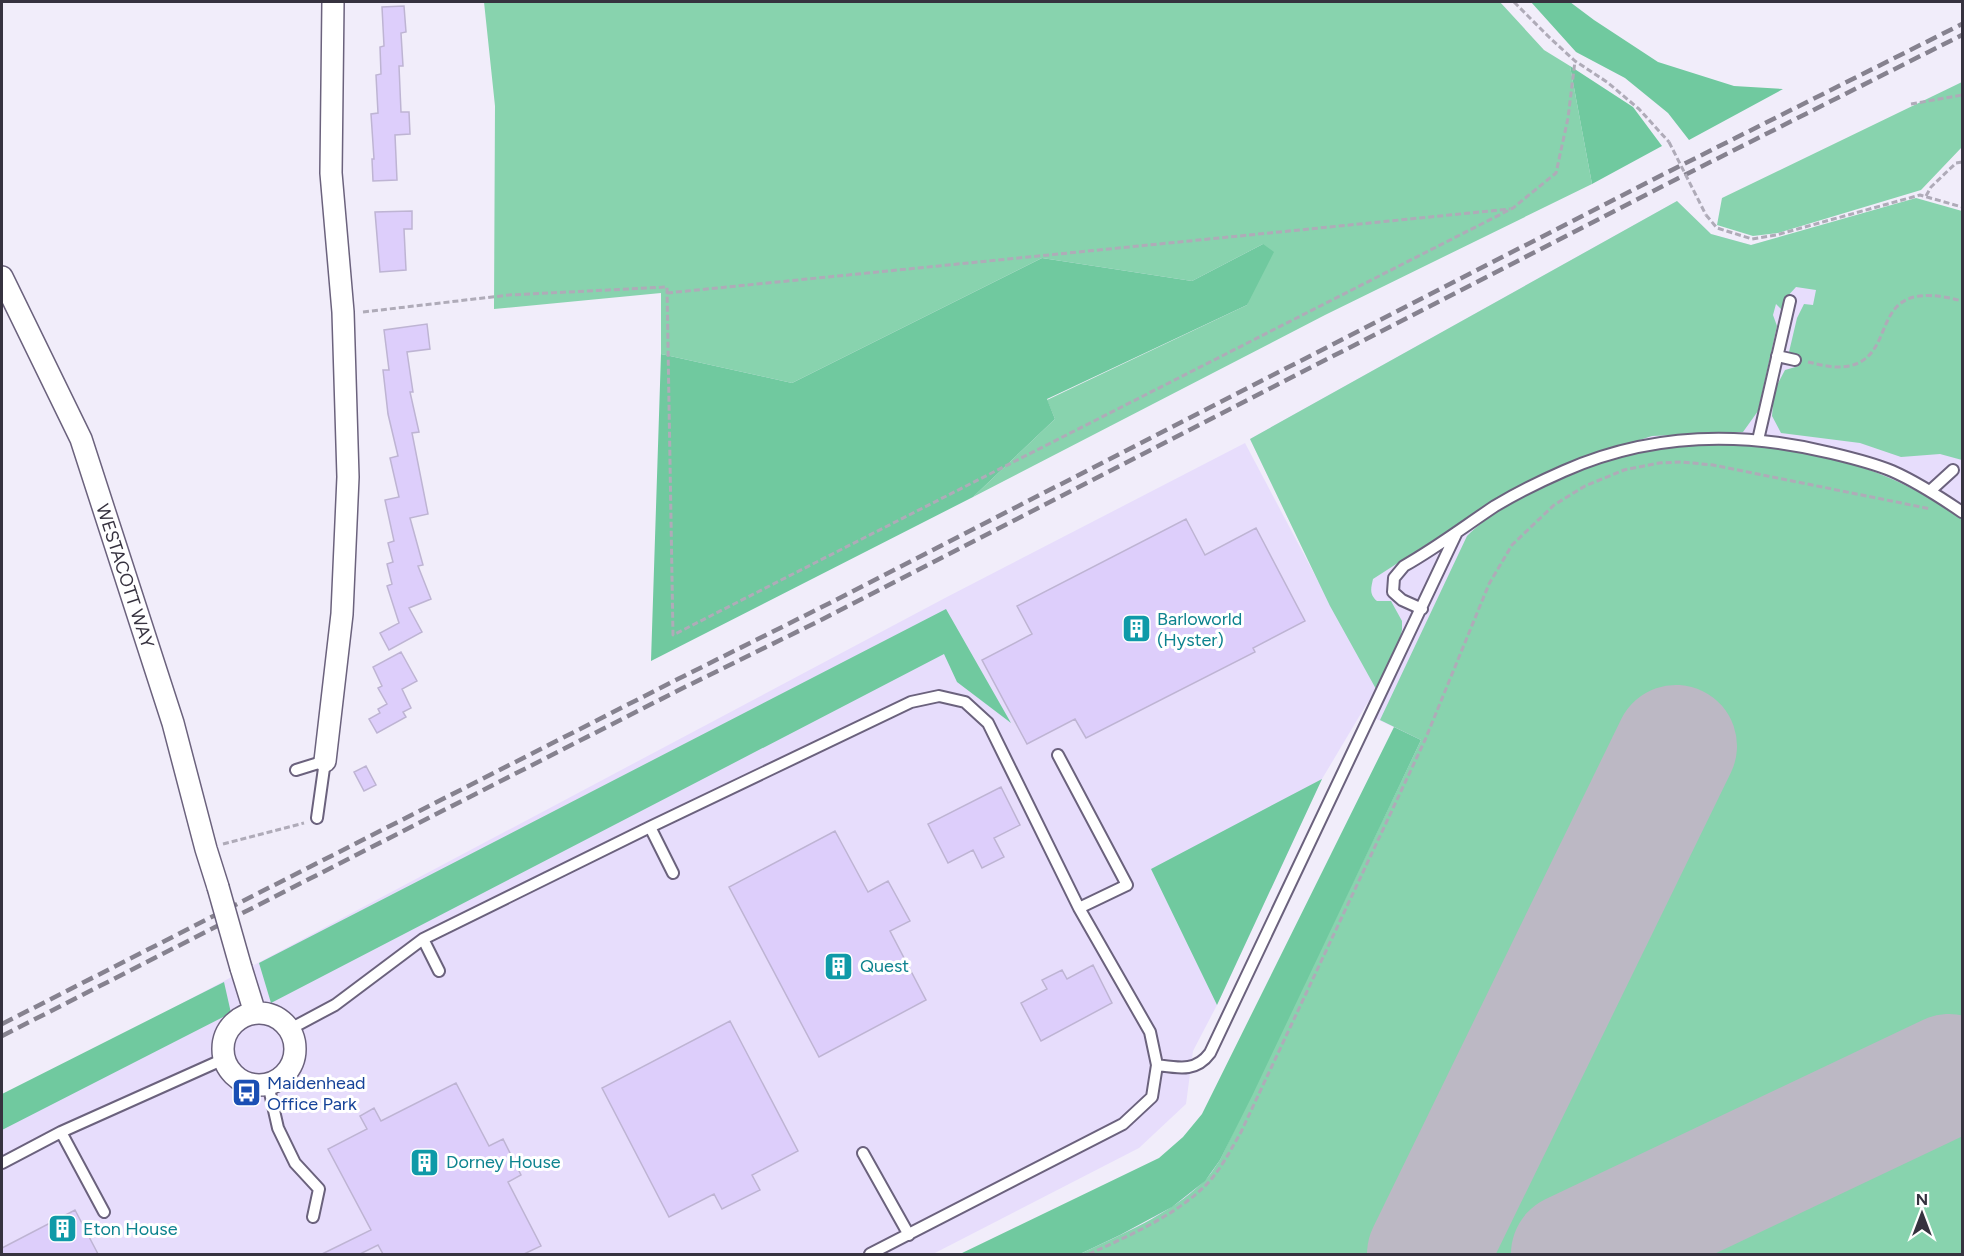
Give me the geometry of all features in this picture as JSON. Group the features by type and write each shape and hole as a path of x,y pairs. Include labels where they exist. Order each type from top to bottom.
{"street":[{"path":"325,761 342,614 348,477 343,312 331,173 333,2"},
{"name":"WESTACOTT WAY","path":"2,277 81,439 173,723 206,849 255,1013"},
{"path":"255,1013 268,1014 280,1019 290,1029 294,1040 293,1062 287,1072 268,1084 246,1083 229,1069 224,1059 224,1039 229,1029 244,1016 255,1013"}],"lane":[{"path":"1758,440 1790,301"},
{"path":"1777,356 1795,360"},
{"path":"1422,609 1397,597 1392,586 1394,578 1404,566 1518,493 1563,471 1601,457 1655,444 1699,438 1758,440 1822,451 1873,464 1909,479 1962,512"},
{"path":"1930,492 1953,470"},
{"path":"1157,1065 1191,1067 1202,1063 1210,1053 1457,532"},
{"path":"290,1029 335,1005 423,939 650,827 910,702 939,696 965,702 988,723 1079,908 1150,1032 1157,1065 1152,1097 1123,1124 870,1254"},
{"path":"1058,755 1127,885 1079,908"},
{"path":"296,770 325,761 317,818"},
{"path":"650,827 673,873"},
{"path":"423,939 439,970"},
{"path":"2,1163 61,1132 224,1059"},
{"path":"268,1084 278,1128 295,1164 319,1189 313,1217"},
{"path":"61,1132 104,1212"},
{"path":"863,1153 909,1235"}],"path":[{"path":"1514,2 1575,61 1607,82 1639,109 1669,142 1706,215 1717,228 1752,239 1776,235 1920,195 1962,207"},
{"path":"343,312 374,311 508,295 667,287 673,635 1513,208 1556,173 1568,118 1575,61"},
{"path":"1911,104 1962,94"},
{"path":"1926,196 1931,187 1956,162 1962,162"},
{"path":"667,293 1513,208"},
{"path":"1795,360 1826,366 1850,366 1868,356 1890,316 1908,298 1936,295 1962,301"},
{"path":"1089,1254 1153,1222 1183,1204 1205,1186 1223,1163 1240,1132 1425,740 1489,584 1512,544 1554,505 1585,486 1624,470 1659,463 1682,462 1713,465 1938,511"},
{"path":"206,849 292,827 317,818"}],"shaded area":[{"path":"1677,201 1711,234 1751,245 1915,201 1962,213 1962,1254 1080,1254 1152,1219 1421,740 1364,713 1369,700 1322,779 1217,1005 1193,1051 1186,1104 1139,1148 933,1254 2,1254 2,1099 945,598 1245,443 1318,581 1250,439"}],"green space":[{"path":"484,2 1500,2 1544,50 1570,66 1592,184 1325,315 973,497 1055,419 1047,400 1247,305 1263,244 1192,281 1042,258 792,383 661,354 661,293 494,309 495,106"},
{"path":"1531,2 1570,2 1658,62 1734,86 1783,89 1689,140 1668,113 1625,78 1576,52"},
{"path":"1570,66 1633,107 1662,146 1592,184"},
{"path":"1962,82 1962,147 1921,190 1778,233 1753,236 1717,225 1722,198"},
{"path":"1916,198 1962,211 1962,460 1940,454 1901,457 1860,443 1781,433 1772,416 1774,391 1785,370 1799,366 1799,356 1789,352 1797,318 1804,304 1813,305 1816,290 1796,287 1786,298 1781,309 1776,304 1773,315 1777,326 1758,411 1743,432 1652,436 1560,466 1505,494 1373,579 1371,591 1374,598 1377,601 1391,601 1402,621 1400,638 1376,689 1330,606 1250,439 1677,201 1711,234 1751,245"},
{"path":"1263,244 1274,252 1247,305 1047,399 1055,419 973,497 651,661 661,354 792,383 1042,258 1192,281"},
{"path":"1691,444 1751,444 1836,459 1888,477 1938,503 1962,519 1962,1254 1080,1254 1144,1223 1176,1204 1206,1180 1220,1160 1421,740 1380,720 1467,536 1501,509 1570,473 1636,452"},
{"path":"946,609 1011,723 957,682 944,654 271,1003 259,963"},
{"path":"1394,727 1421,740 1252,1096 1220,1160 1205,1181 1172,1207 1080,1254 960,1254 1159,1158 1183,1137 1202,1114"},
{"path":"1322,779 1217,1005 1151,869"},
{"path":"224,982 231,1013 2,1130 2,1094"}],"building":[{"path":"404,6 406,32 401,33 403,66 399,66 401,112 409,112 410,134 395,135 397,180 373,181 371,114 378,113 376,75 381,74 380,47 384,46 382,7"},
{"path":"412,211 412,229 404,229 406,270 380,272 375,212"},
{"path":"427,324 430,349 407,352 413,392 410,392 419,432 412,433 428,514 410,518 423,565 418,566 431,599 409,608 422,632 389,650 380,633 399,623 387,586 392,584 387,564 393,562 388,543 394,541 385,500 399,497 390,458 398,456 388,414 383,370 389,370 384,330"},
{"name":"Barloworld (Hyster)","path":"1186,519 1205,555 1256,528 1305,621 1253,648 1255,652 1086,738 1075,719 1027,744 982,660 1032,634 1017,606"},
{"path":"401,652 417,681 402,689 411,708 403,712 406,717 377,733 369,719 380,713 378,709 387,704 378,688 382,686 373,667"},
{"path":"366,766 376,785 364,791 354,772"},
{"path":"1001,787 1020,825 994,838 1004,857 982,868 973,850 948,863 928,824"},
{"name":"Quest","path":"835,831 868,892 888,881 910,921 890,931 926,1000 819,1057 729,887"},
{"path":"1093,965 1112,1003 1041,1041 1021,1003 1047,989 1042,980 1062,970 1067,979"},
{"path":"730,1021 798,1151 752,1175 760,1190 722,1209 714,1194 669,1217 602,1088"},
{"name":"Dorney House","path":"456,1083 489,1146 503,1139 521,1175 508,1182 541,1246 524,1254 383,1254 378,1245 360,1254 322,1254 371,1230 328,1149 367,1129 360,1116 374,1108 381,1121"},
{"name":"Eton House","path":"75,1210 98,1254 2,1254 2,1248"}],"runway":[{"path":"1428,1254 1676,746"},
{"path":"1572,1254 1949,1075"}],"railway":[{"path":"2,1024 820,608 1658,177 1962,24"},
{"path":"2,1036 677,691 823,619 1661,187 1962,35"}],"place":[{"name":"Barloworld (Hyster)","path":"1136,629"},
{"name":"Quest","path":"839,966"},
{"name":"Maidenhead Office Park","path":"246,1093"},
{"name":"Dorney House","path":"425,1162"},
{"name":"Eton House","path":"62,1229"}]}
